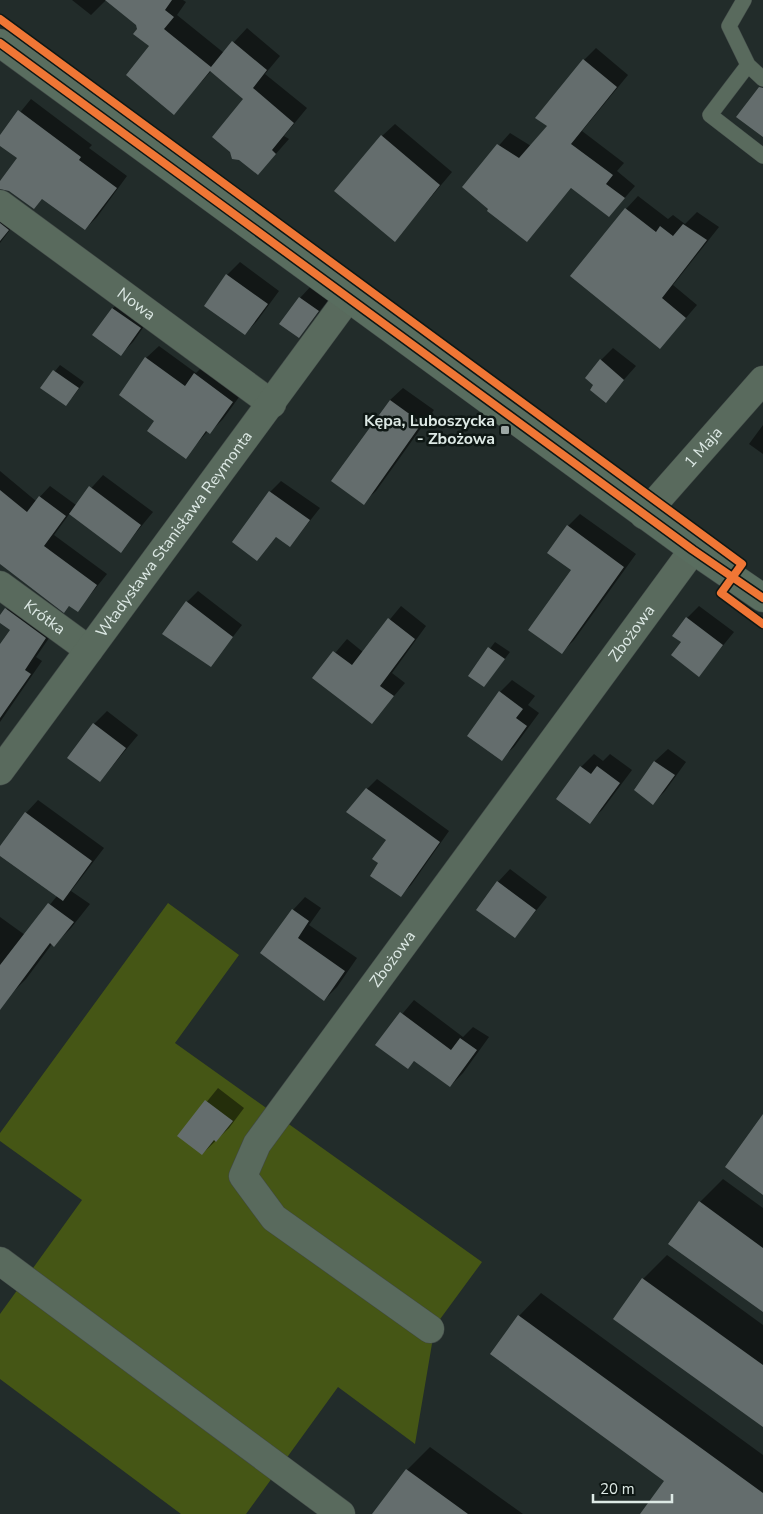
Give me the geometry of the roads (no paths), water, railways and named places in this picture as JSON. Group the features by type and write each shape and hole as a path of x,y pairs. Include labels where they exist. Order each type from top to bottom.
{"street":[{"path":"0,43 644,515 763,598"},
{"name":"Nowa","path":"0,204 272,404"},
{"name":"Władysława Stanisława Reymonta","path":"0,771 272,404 348,298"},
{"name":"1 Maja","path":"644,515 763,380"},
{"name":"Zbożowa","path":"430,1329 274,1218 243,1176 257,1144 693,550"},
{"name":"Krótka","path":"0,585 88,650"},
{"path":"0,1261 341,1514"}],"lane":[{"path":"744,0 729,26 748,65 763,80"},
{"path":"748,65 710,115 763,156"}],"place":[{"name":"Kępa, Luboszycka - Zbożowa","path":"505,430"}]}
